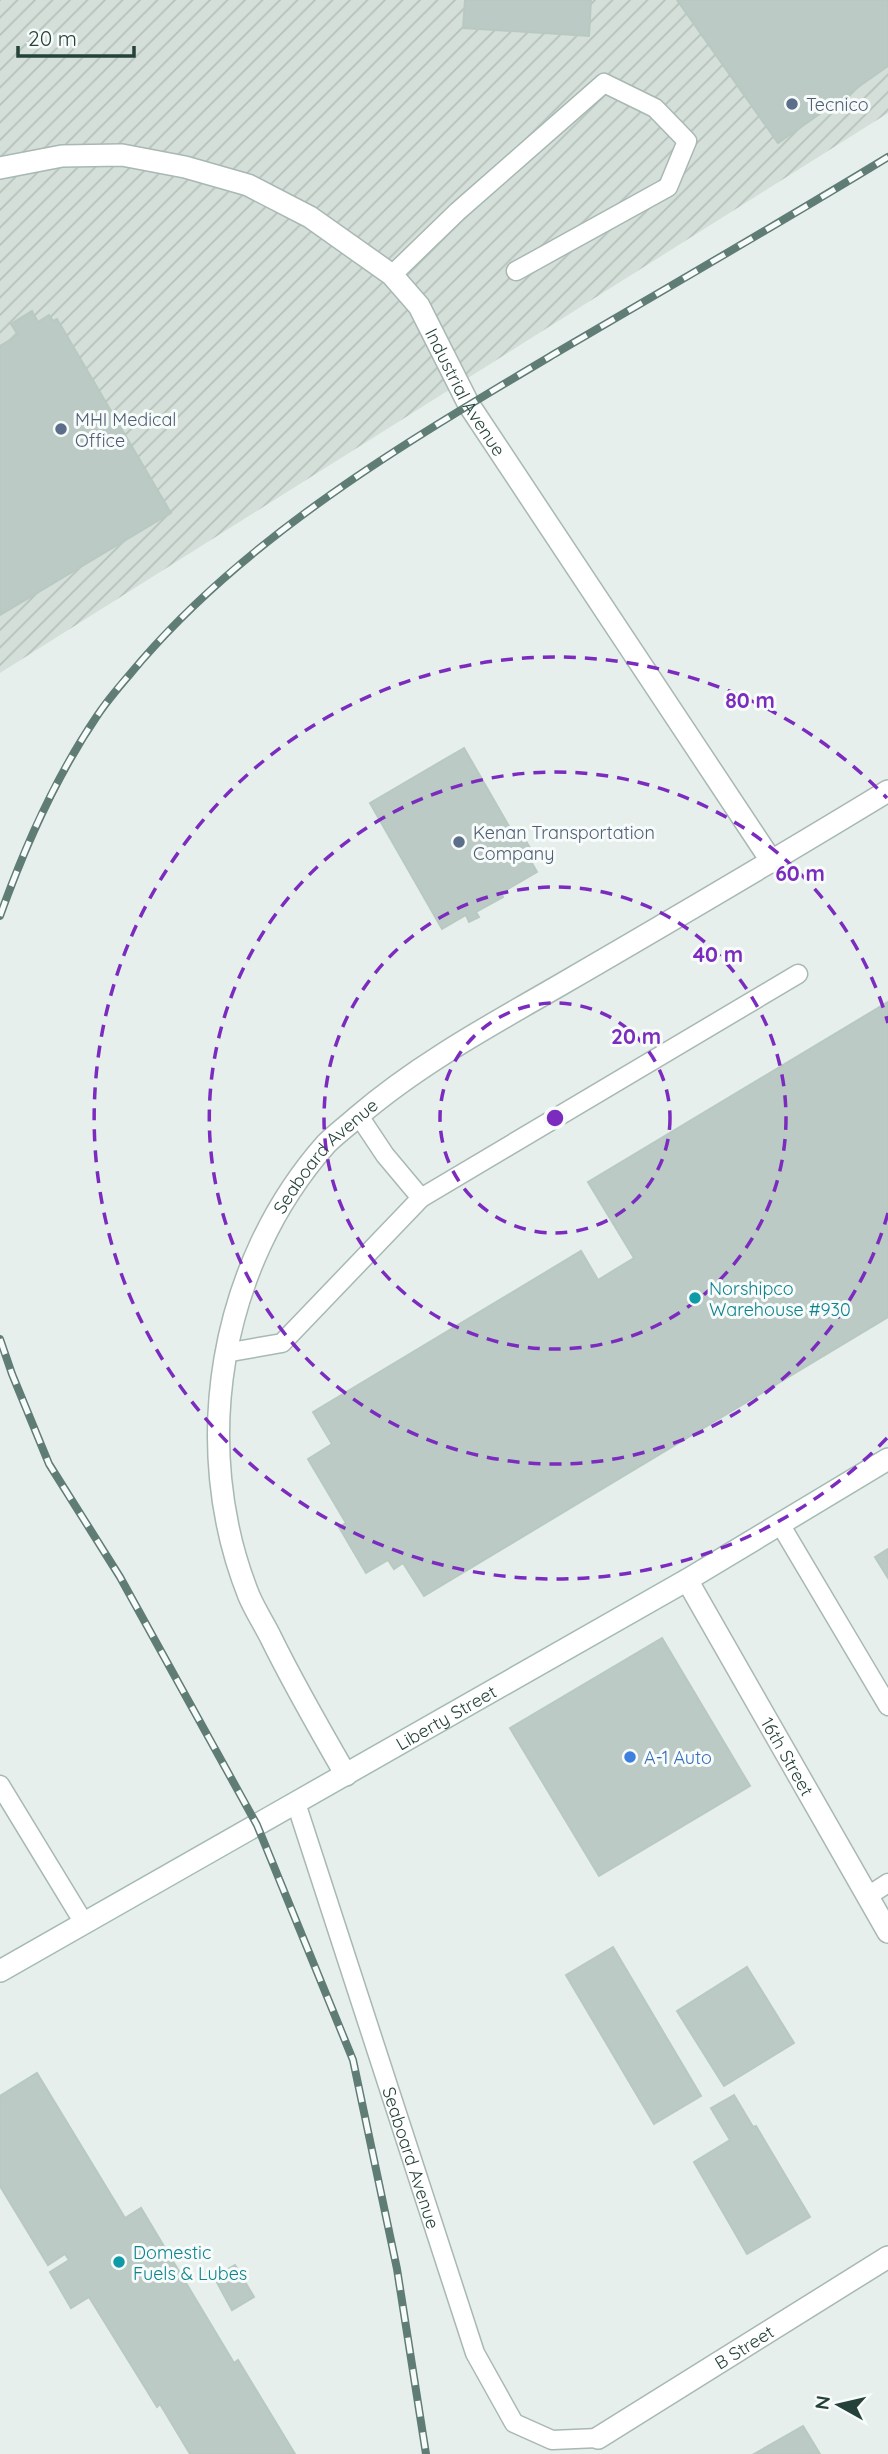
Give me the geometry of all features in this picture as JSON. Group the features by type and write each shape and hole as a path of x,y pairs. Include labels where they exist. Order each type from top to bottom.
{"street":[{"name":"Industrial Avenue","path":"0,168 62,156 122,155 185,167 248,185 310,217 392,275 419,306 469,405 772,862"},
{"name":"Seaboard Avenue","path":"346,1775 290,1677 249,1596 228,1526 218,1475 218,1407 225,1353 241,1293 263,1238 289,1194 327,1143 382,1096 473,1036 772,862 888,791"},
{"name":"Liberty Street","path":"0,1971 687,1580 888,1459"},
{"name":"16th Street","path":"687,1580 888,1932"},
{"name":"B Street","path":"598,2438 888,2257"}],"lane":[{"path":"392,275 457,212 604,83 655,108 687,141 668,187 516,271"},
{"path":"225,1353 282,1343 421,1198 799,974"},
{"path":"359,1116 421,1198"},
{"path":"780,1524 888,1706"},
{"path":"0,1785 84,1923"},
{"name":"Seaboard Avenue","path":"296,1803 475,2353 514,2423 552,2440 598,2438"},
{"path":"868,1896 888,1884"}],"shaded area":[{"path":"0,0 888,0 888,113 0,673"}],"building":[{"path":"465,0 591,0 589,36 463,28"},
{"name":"Tecnico","path":"677,0 888,0 888,66 778,143"},
{"name":"MHI Medical Office","path":"32,311 38,322 49,315 53,321 57,319 171,513 0,615 0,346 18,335 11,324"},
{"name":"Kenan Transportation Company","path":"464,748 514,835 520,831 530,848 525,851 537,872 501,893 503,897 476,912 479,917 469,922 466,915 442,929 370,803"},
{"name":"Norshipco Warehouse #930","path":"888,1002 888,1317 424,1596 403,1563 394,1569 388,1560 366,1573 339,1527 346,1523 308,1459 332,1444 313,1412 581,1251 598,1280 634,1258 588,1182"},
{"path":"888,1549 888,1578 875,1557"},
{"name":"A-1 Auto","path":"662,1638 750,1786 599,1876 510,1728"},
{"path":"613,1947 701,2096 654,2124 566,1975"},
{"path":"747,1967 794,2043 724,2086 677,2011"},
{"name":"Domestic Fuels & Lubes","path":"37,2073 125,2218 141,2208 234,2363 238,2360 295,2454 190,2454 160,2404 157,2407 89,2297 71,2308 50,2272 69,2260 65,2254 48,2265 0,2186 0,2096"},
{"path":"734,2095 753,2127 756,2126 810,2217 747,2254 694,2162 730,2140 711,2108"},
{"path":"235,2265 254,2297 232,2310 214,2277"},
{"path":"803,2426 820,2454 754,2454"}],"railway":[{"path":"0,916 42,813 97,716 142,660 186,613 234,570 337,490 446,419 888,157"},
{"path":"0,1339 49,1464 120,1577 257,1825 353,2060 397,2269 426,2454"}],"place":[{"name":"Tecnico","path":"792,104"},
{"name":"MHI Medical Office","path":"61,429"},
{"name":"Kenan Transportation Company","path":"459,842"},
{"name":"Norshipco Warehouse #930","path":"695,1298"},
{"name":"A-1 Auto","path":"630,1757"},
{"name":"Domestic Fuels & Lubes","path":"119,2262"}]}
